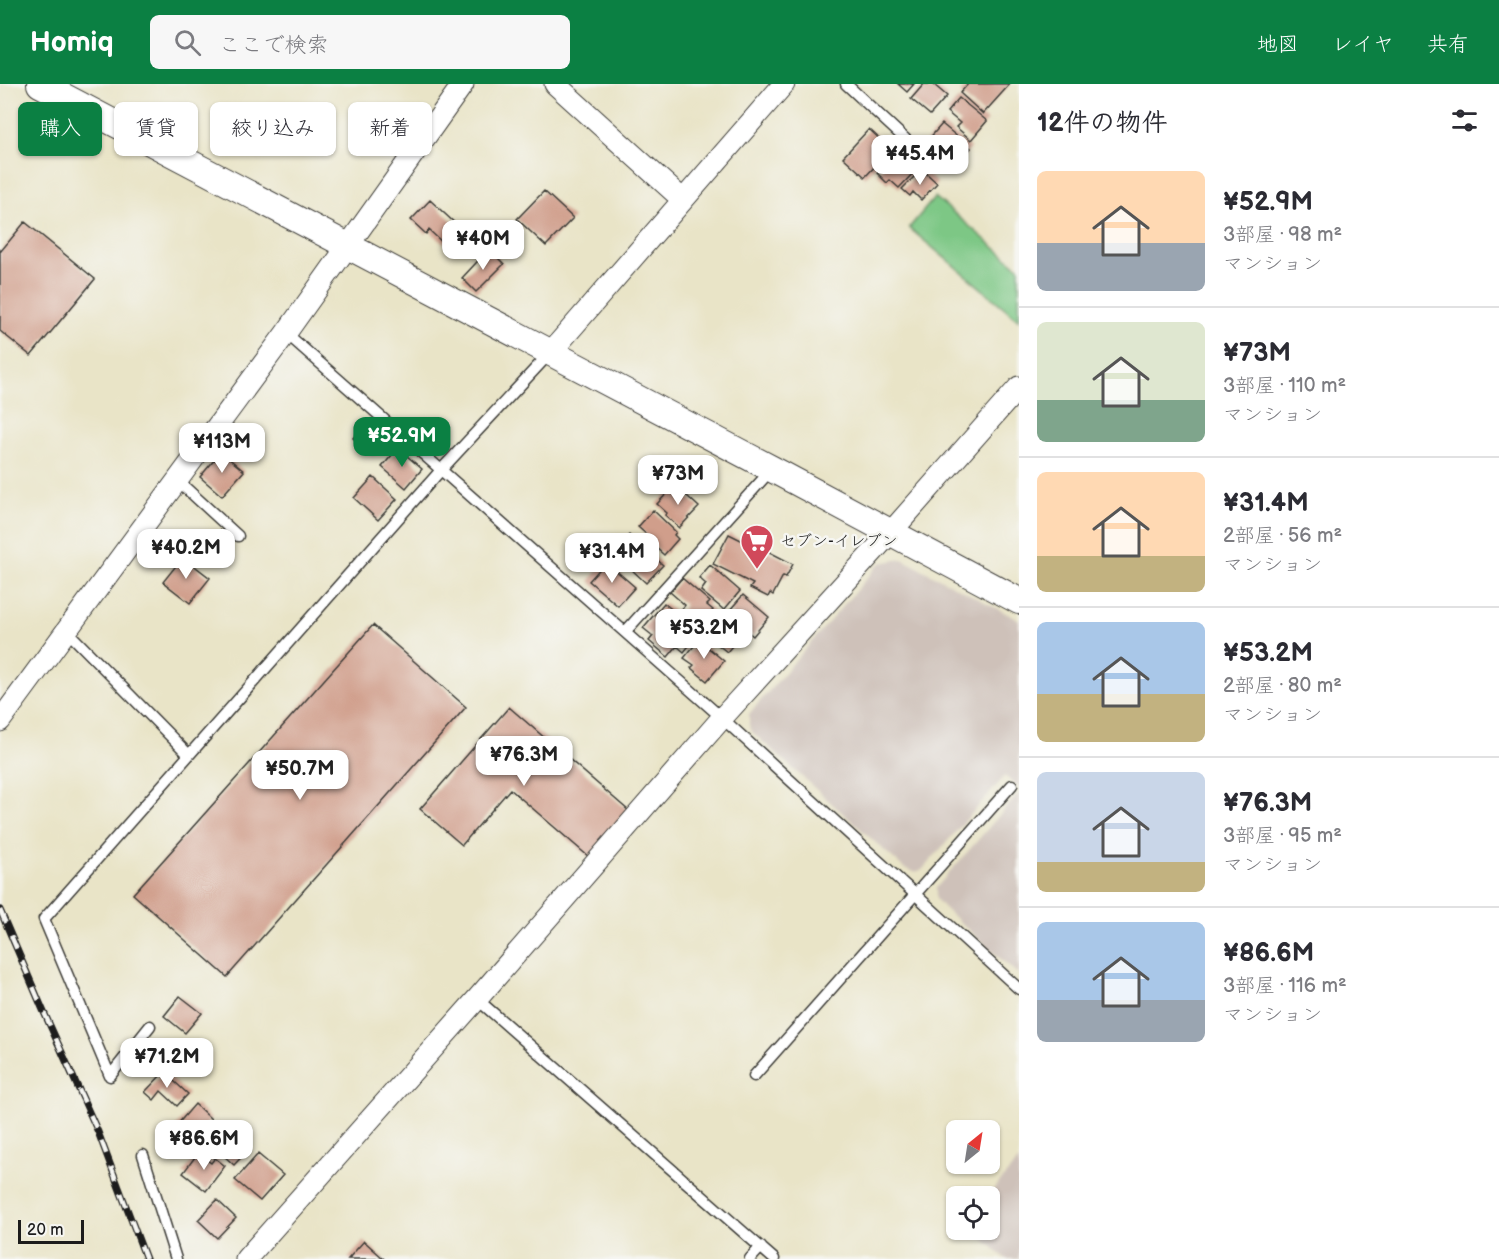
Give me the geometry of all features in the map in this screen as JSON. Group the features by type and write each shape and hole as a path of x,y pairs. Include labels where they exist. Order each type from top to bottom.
{"street":[{"path":"40,84 1019,601"},
{"path":"0,721 286,333 463,84"},
{"path":"555,84 683,200"},
{"path":"550,353 784,84"},
{"path":"246,1259 722,718 1019,387"}],"lane":[{"path":"846,84 916,149"},
{"path":"286,333 722,718 1019,989"},
{"path":"150,1026 110,1076 44,919 441,470 550,353"},
{"path":"625,632 772,469"},
{"path":"177,480 238,536"},
{"path":"67,631 189,755"},
{"path":"754,1076 1012,785"},
{"path":"477,999 774,1259"},
{"path":"143,1155 176,1259"},
{"path":"750,1259 761,1247"}],"shaded area":[{"path":"902,559 1019,620 1019,788 1005,776 922,870 914,872 904,868 753,733 749,726 749,714 880,563"},
{"path":"1019,793 1019,975 945,909 936,899 936,888"},
{"path":"1019,1160 1019,1259 1006,1259 984,1240 1000,1240 1000,1186 997,1186"}],"green space":[{"path":"935,197 1019,268 1019,320 909,228"}],"building":[{"path":"898,84 914,84 907,92"},
{"path":"924,84 933,84 947,96 930,115 911,99"},
{"path":"968,84 1010,84 983,114 960,93"},
{"path":"959,98 987,121 971,140 956,127 960,123 947,112"},
{"path":"942,124 971,148 955,166 944,156 938,164 920,149"},
{"path":"869,129 885,144 879,162 865,177 843,157"},
{"path":"898,151 917,169 899,188 890,180 887,183 877,173"},
{"path":"919,172 923,176 926,173 937,183 921,200 913,192 910,196 902,189"},
{"path":"544,191 573,218 546,246 517,219"},
{"path":"430,200 459,227 443,243 429,230 426,234 411,220"},
{"path":"25,222 95,279 31,356 0,331 0,250"},
{"path":"489,249 504,264 476,292 462,278"},
{"path":"369,420 390,439 373,456 353,438"},
{"path":"398,448 422,469 406,488 382,467"},
{"path":"221,452 244,471 222,496 200,477"},
{"path":"373,477 397,499 378,520 354,498"},
{"path":"675,485 699,507 679,528 657,504"},
{"path":"653,510 676,532 674,535 678,539 664,555 645,538 647,535 638,527"},
{"name":"セブン-イレブン","path":"729,534 743,541 744,539 793,564 786,577 783,576 773,595 770,593 768,597 750,588 753,584 713,564"},
{"path":"629,535 663,565 646,583 613,552"},
{"path":"183,557 210,578 190,603 163,582"},
{"path":"606,562 635,587 618,606 589,581"},
{"path":"710,565 740,591 724,610 701,591 706,584 699,578"},
{"path":"682,578 710,602 707,605 713,610 700,625 682,609 685,605 670,592"},
{"path":"743,595 769,617 753,636 730,617 733,614 729,611"},
{"path":"664,603 692,626 689,629 697,636 684,652 677,646 668,657 649,641 653,636 643,628"},
{"path":"717,616 741,635 727,652 703,633"},
{"path":"373,625 466,707 227,977 133,894"},
{"path":"699,640 724,661 707,681 691,668 694,665 684,658"},
{"path":"509,707 629,811 589,857 510,789 462,845 420,809"},
{"path":"180,996 202,1013 185,1033 164,1016"},
{"path":"164,1072 188,1094 177,1106 161,1091 154,1100 145,1092"},
{"path":"195,1104 211,1119 186,1147 170,1133"},
{"path":"226,1126 250,1148 234,1165 210,1143"},
{"path":"198,1153 211,1163 215,1158 225,1166 206,1191 183,1173"},
{"path":"258,1154 283,1175 260,1201 235,1180"},
{"path":"217,1200 236,1218 217,1238 198,1220"},
{"path":"364,1241 384,1259 348,1259"}],"railway":[{"path":"0,910 98,1132 146,1259"}],"place":[{"name":"セブン-イレブン","path":"757,570"}]}
